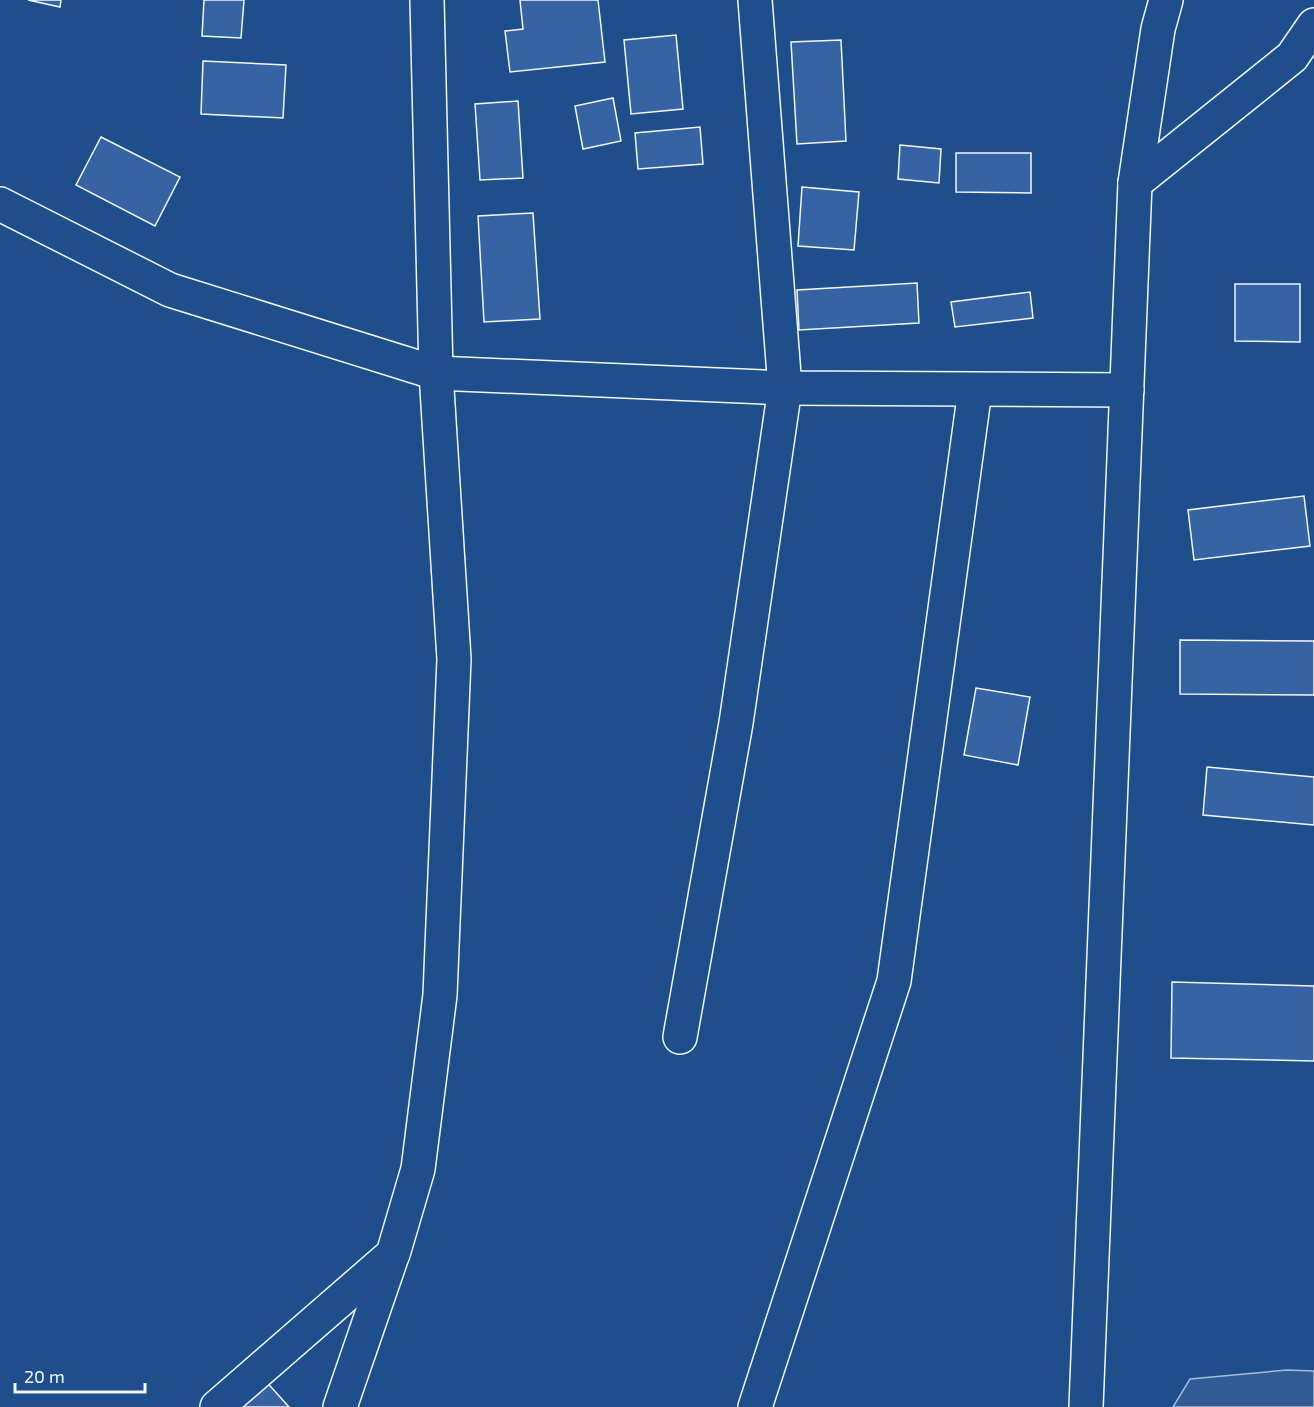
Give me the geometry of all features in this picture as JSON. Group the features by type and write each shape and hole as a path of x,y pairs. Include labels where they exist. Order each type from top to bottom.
{"street":[{"path":"340,1407 393,1254 418,1169 440,995 454,660 436,373 427,0"},
{"path":"681,1038 736,723 785,388 755,0"},
{"path":"1086,1407 1135,183 1158,29 1166,0"},
{"path":"1135,183 1292,57 1314,24"},
{"path":"0,204 170,290 436,373 785,388 1127,390"},
{"path":"755,1407 894,981 975,390"},
{"path":"217,1407 393,1254"}],"shaded area":[{"path":"1287,1370 1314,1371 1314,1407 1173,1407 1190,1379"}],"building":[{"path":"28,0 61,0 60,7"},
{"path":"204,0 244,0 241,38 202,36"},
{"path":"520,0 598,0 605,62 510,72 505,31 523,29"},
{"path":"676,35 683,109 631,114 624,40"},
{"path":"841,40 846,141 797,144 791,42"},
{"path":"203,61 286,65 283,118 201,114"},
{"path":"613,98 621,141 583,149 575,106"},
{"path":"518,101 523,178 480,180 475,104"},
{"path":"700,127 703,164 638,169 635,133"},
{"path":"101,137 180,177 155,226 76,185"},
{"path":"900,145 941,149 939,183 898,179"},
{"path":"956,153 1031,153 1031,193 956,192"},
{"path":"802,187 859,192 854,250 798,246"},
{"path":"533,213 540,319 484,322 478,216"},
{"path":"917,283 919,323 799,330 797,290"},
{"path":"1235,284 1300,284 1300,342 1235,341"},
{"path":"1030,292 1033,318 955,327 951,302"},
{"path":"1304,496 1310,546 1194,560 1188,510"},
{"path":"1180,640 1314,641 1314,695 1180,694"},
{"path":"976,688 1030,697 1018,765 964,755"},
{"path":"1207,767 1314,777 1314,825 1203,815"},
{"path":"1172,982 1314,986 1314,1061 1171,1058"},
{"path":"263,1378 289,1407 230,1407"}]}
